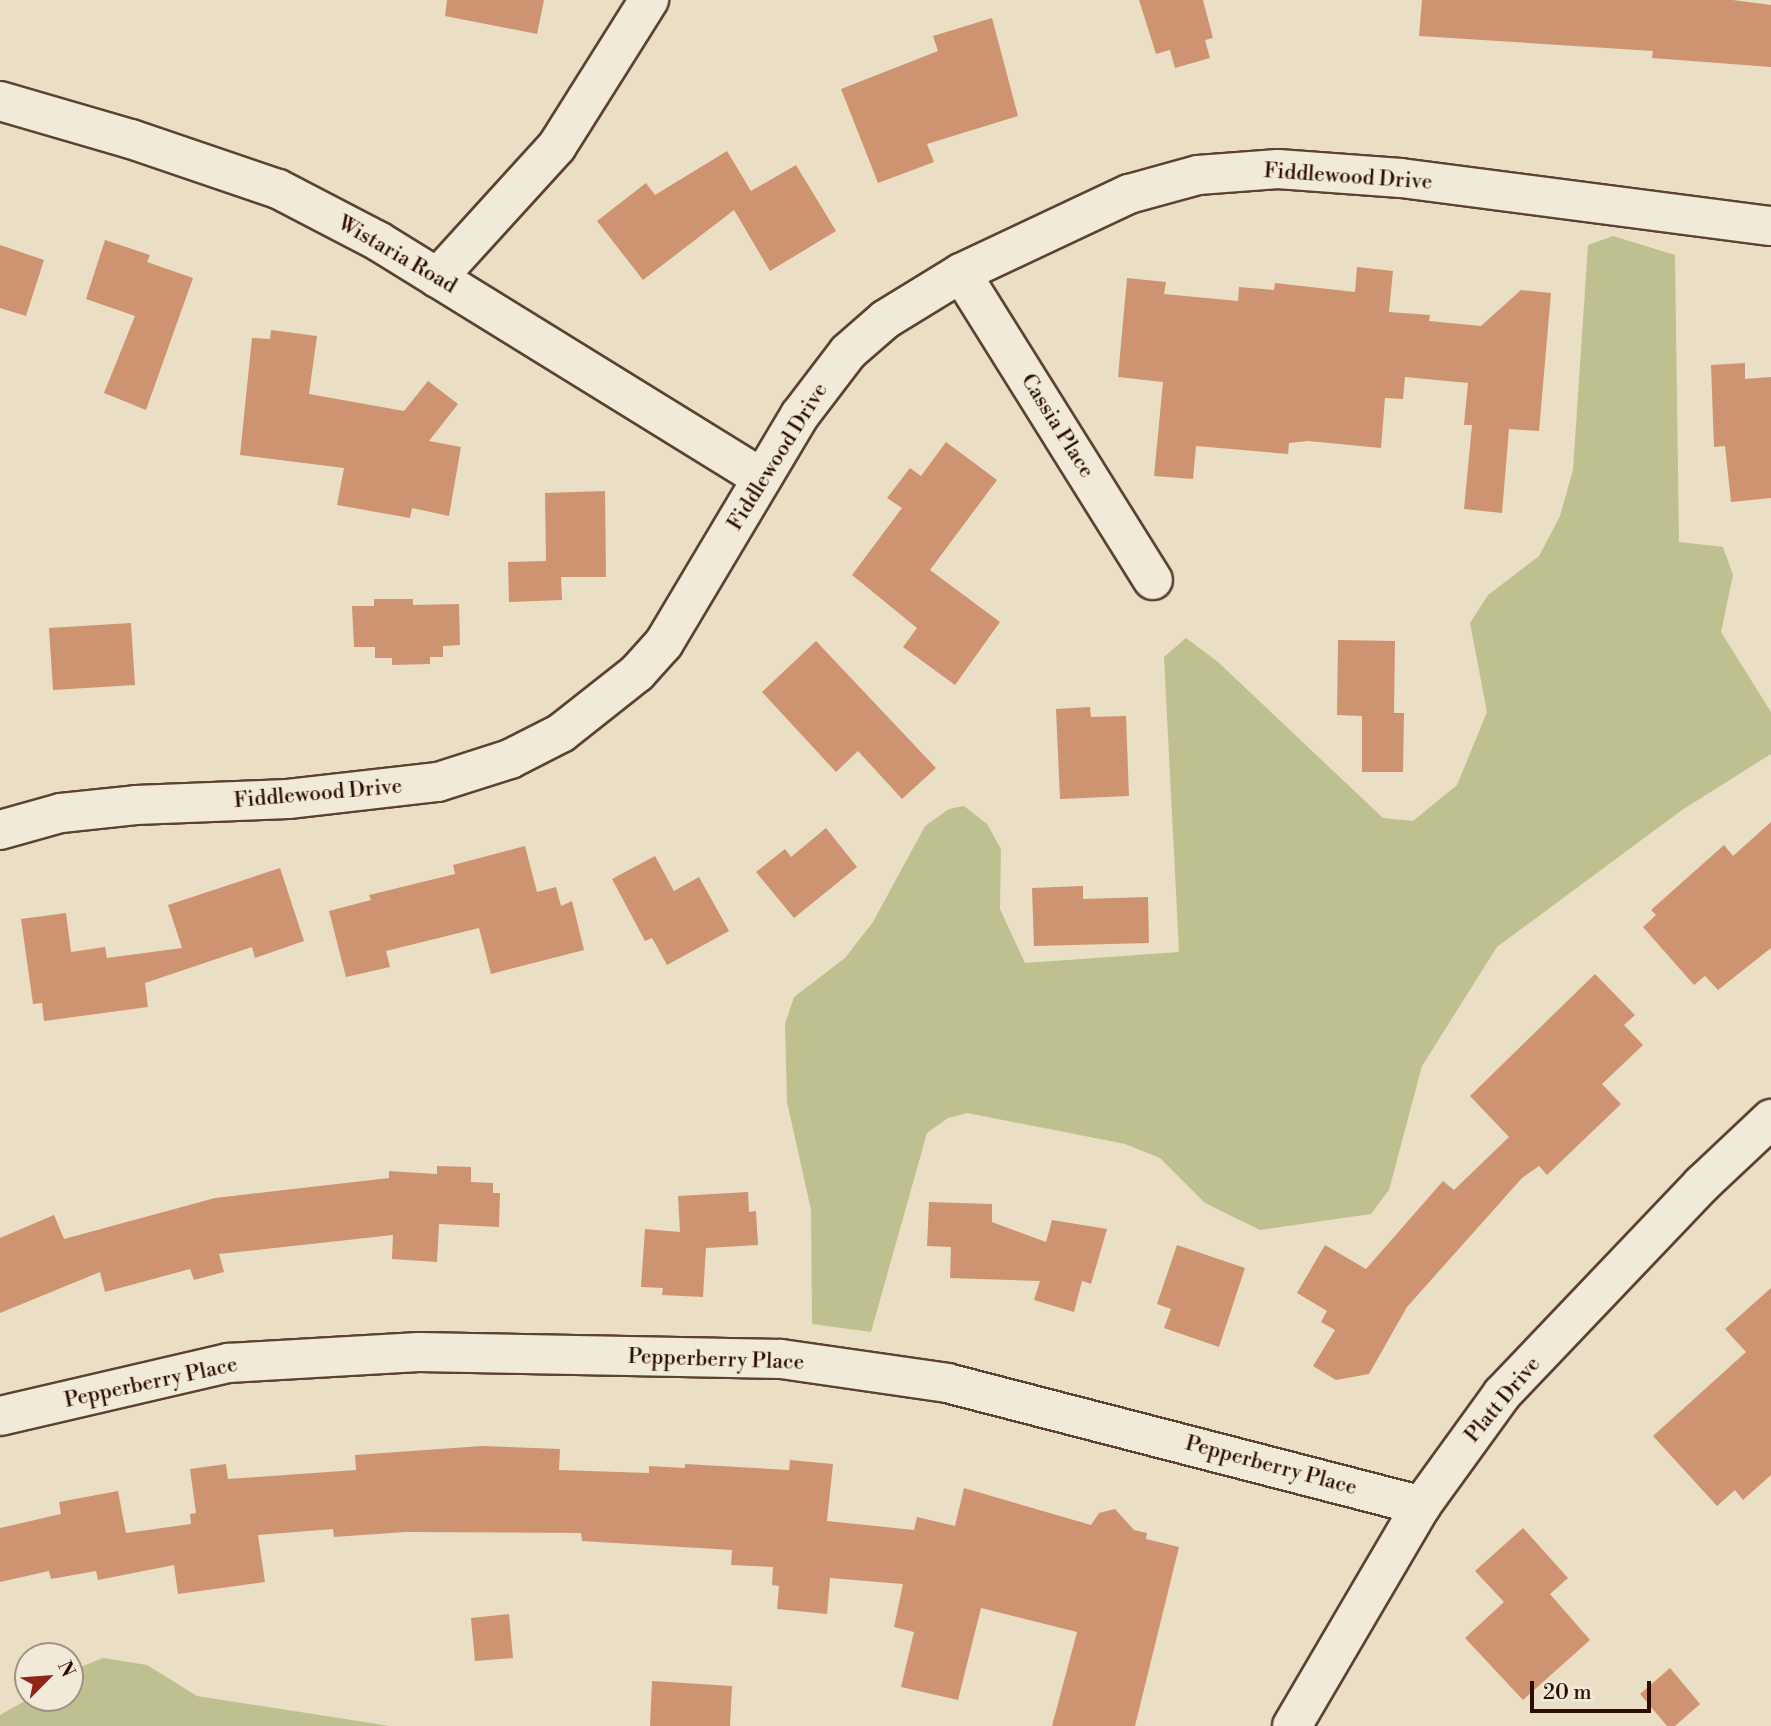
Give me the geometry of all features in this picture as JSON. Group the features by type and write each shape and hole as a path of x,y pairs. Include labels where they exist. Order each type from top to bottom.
{"street":[{"path":"437,278 557,146 649,0"},
{"name":"Wistaria Road","path":"0,101 131,139 278,189 437,278 762,478"},
{"name":"Fiddlewood Drive","path":"0,830 61,813 136,805 288,799 438,782 510,759 561,733 637,673 655,653 800,415 848,352 886,319 961,273 1129,194 1198,175 1278,169 1401,178 1771,226"},
{"name":"Cassia Place","path":"961,273 1153,580"},
{"name":"Platt Drive","path":"1292,1726 1420,1506 1502,1394 1702,1184 1771,1119"},
{"name":"Pepperberry Place","path":"0,1416 228,1363 419,1352 781,1359 947,1383 1420,1506"}],"green space":[{"path":"1613,236 1675,255 1679,542 1723,547 1733,575 1721,632 1771,712 1771,754 1682,810 1497,947 1422,1066 1389,1190 1371,1214 1260,1230 1205,1203 1160,1158 1125,1144 967,1113 948,1118 927,1133 871,1332 812,1324 811,1210 787,1102 785,1024 794,997 845,958 873,922 925,826 949,809 964,806 987,824 1001,849 1000,909 1025,963 1179,952 1164,657 1186,638 1218,662 1383,818 1413,821 1457,785 1487,712 1470,623 1488,595 1539,556 1560,516 1573,470 1588,245"},
{"path":"103,1658 147,1665 197,1696 390,1726 0,1726 0,1715 14,1707 14,1712 84,1712 84,1665"}],"building":[{"path":"447,0 544,0 537,34 445,16"},
{"path":"1139,0 1203,0 1213,38 1205,40 1210,58 1175,68 1170,50 1156,54"},
{"path":"1422,0 1733,0 1771,5 1771,67 1652,58 1653,51 1419,36"},
{"path":"992,18 1018,116 927,144 934,162 878,183 841,89 938,51 933,36"},
{"path":"727,151 751,191 796,165 836,231 770,271 734,210 643,280 597,221 646,183 655,195"},
{"path":"105,240 150,255 147,262 193,278 146,410 104,393 135,316 86,299"},
{"path":"0,245 44,260 26,316 0,308"},
{"path":"1357,267 1393,271 1389,312 1430,315 1429,321 1481,326 1521,290 1551,293 1539,431 1509,429 1502,513 1464,509 1472,425 1464,425 1468,383 1405,377 1403,399 1385,398 1381,448 1308,441 1289,443 1288,454 1196,446 1193,479 1154,476 1163,382 1118,377 1127,278 1166,282 1164,294 1238,301 1239,287 1274,290 1275,283 1355,292"},
{"path":"271,330 317,336 309,394 404,411 428,381 458,404 429,441 461,447 449,516 412,508 410,518 337,505 344,468 240,455 252,338 270,339"},
{"path":"1745,363 1745,379 1771,377 1771,498 1731,502 1725,446 1714,447 1711,365"},
{"path":"946,442 997,480 930,570 1000,622 955,685 903,647 917,628 852,575 902,508 887,498 910,468 921,476"},
{"path":"605,491 606,577 561,577 562,600 509,602 508,562 546,561 545,493"},
{"path":"374,599 413,599 413,605 459,604 460,645 443,646 443,657 430,657 430,664 392,665 392,658 375,658 375,647 354,647 352,606 374,606"},
{"path":"131,623 135,685 53,690 49,628"},
{"path":"1338,640 1395,641 1394,713 1404,713 1403,772 1362,772 1362,716 1337,715"},
{"path":"816,641 936,768 902,799 858,751 836,772 762,692"},
{"path":"1090,707 1091,717 1126,716 1129,796 1060,799 1056,709"},
{"path":"1771,822 1771,948 1718,990 1705,976 1694,985 1643,927 1656,915 1651,910 1724,845 1733,856"},
{"path":"826,828 857,867 794,918 756,872 785,849 791,857"},
{"path":"525,846 537,892 556,887 561,906 572,901 584,950 491,974 479,928 386,951 390,967 346,977 329,911 371,900 369,895 455,874 453,865"},
{"path":"655,856 674,891 699,877 729,931 667,965 652,938 645,941 612,879"},
{"path":"280,868 304,941 255,958 252,947 145,983 148,1007 44,1021 42,1003 33,1004 21,919 66,913 71,952 105,947 107,958 182,948 168,905"},
{"path":"1083,886 1083,899 1148,897 1149,943 1034,946 1032,888"},
{"path":"1595,974 1635,1015 1624,1025 1643,1045 1602,1084 1621,1104 1547,1175 1539,1166 1522,1178 1407,1307 1369,1374 1336,1380 1313,1366 1335,1330 1321,1322 1327,1311 1297,1293 1325,1245 1366,1269 1443,1181 1454,1190 1509,1137 1470,1096"},
{"path":"437,1166 471,1167 471,1182 493,1183 493,1193 500,1193 499,1227 439,1224 437,1262 392,1259 393,1235 219,1254 224,1272 194,1280 190,1269 105,1292 100,1272 0,1313 0,1238 54,1215 64,1239 215,1198 389,1178 389,1171 437,1174"},
{"path":"748,1192 749,1212 756,1211 758,1245 706,1248 703,1297 662,1295 663,1288 641,1287 645,1229 680,1232 678,1196"},
{"path":"929,1202 992,1204 992,1222 1046,1242 1052,1220 1107,1229 1091,1284 1082,1281 1074,1312 1034,1300 1040,1281 950,1278 951,1247 927,1246"},
{"path":"1177,1245 1245,1268 1219,1347 1164,1328 1171,1309 1157,1304"},
{"path":"1771,1288 1771,1475 1743,1500 1735,1490 1717,1506 1653,1436 1746,1352 1725,1329"},
{"path":"482,1446 560,1449 559,1470 649,1473 649,1466 685,1468 685,1464 789,1470 790,1460 833,1464 827,1521 914,1530 917,1517 955,1526 964,1488 1091,1525 1099,1513 1115,1509 1134,1530 1147,1533 1146,1539 1179,1547 1135,1726 1052,1726 1077,1632 981,1608 958,1700 901,1687 914,1632 894,1627 903,1584 830,1578 827,1614 777,1609 779,1586 772,1585 773,1567 731,1565 732,1550 582,1541 581,1533 405,1532 334,1537 333,1529 258,1535 265,1582 178,1594 174,1565 98,1580 96,1571 51,1579 49,1571 0,1582 0,1528 61,1514 59,1502 118,1491 126,1533 191,1524 190,1514 196,1513 190,1469 226,1464 228,1479 356,1470 355,1455"},
{"path":"1523,1528 1568,1578 1550,1594 1590,1640 1523,1700 1465,1638 1504,1602 1475,1571"},
{"path":"509,1614 513,1658 475,1661 471,1618"},
{"path":"1670,1668 1700,1704 1675,1726 1667,1726 1640,1694"},
{"path":"652,1681 732,1686 730,1726 650,1726"}]}
